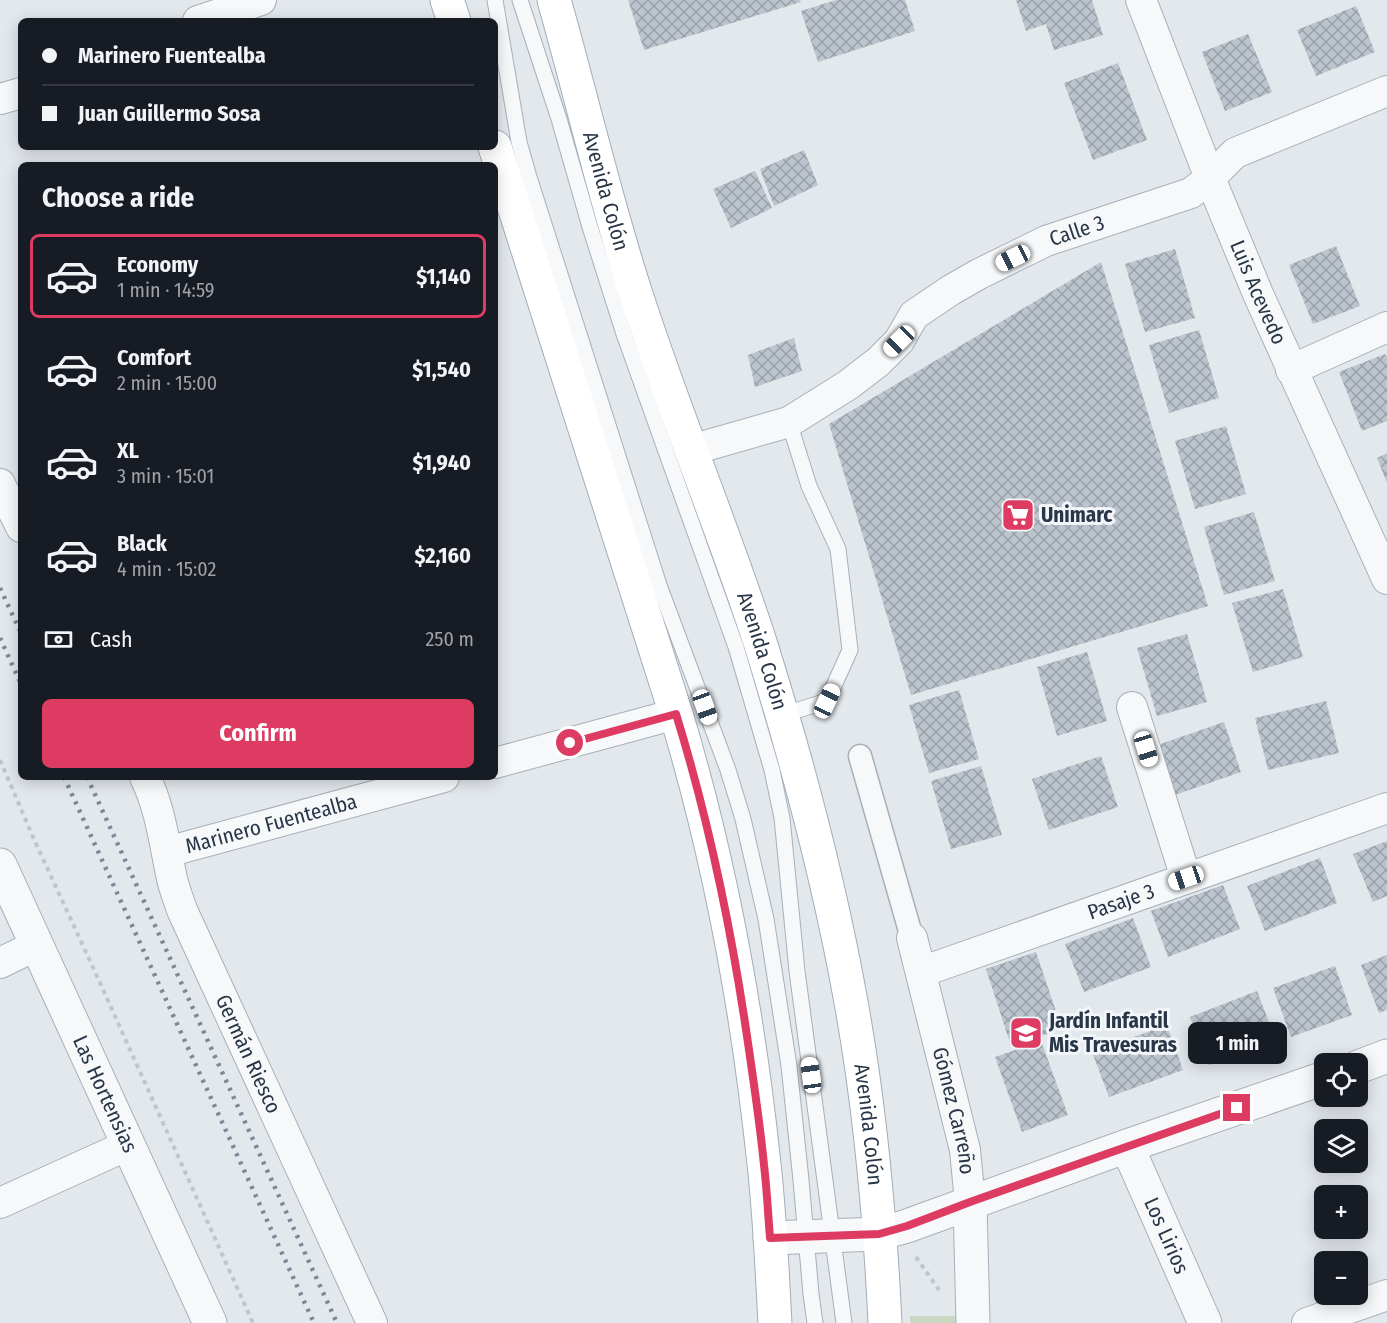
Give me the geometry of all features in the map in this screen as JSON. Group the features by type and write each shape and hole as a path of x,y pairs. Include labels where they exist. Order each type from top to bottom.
{"main road":[{"path":"447,0 453,18"},
{"name":"Avenida Colón","path":"554,0 594,152 632,283 658,361 734,565 782,715 818,848 836,925 863,1078 872,1154 885,1323"},
{"path":"496,150 676,714 704,815 724,902 742,999 763,1154 775,1323"}],"street":[{"path":"207,18 261,0"},
{"name":"Luis Acevedo","path":"1141,0 1210,178 1291,370 1384,567"},
{"name":"Calle 3","path":"691,450 789,422 848,385 878,362 899,341 914,315 951,290 1046,241 1191,193 1235,153 1387,91"},
{"path":"0,99 18,94"},
{"path":"1291,370 1387,327"},
{"path":"0,484 18,521"},
{"path":"1132,706 1186,878"},
{"path":"498,762 676,714"},
{"path":"860,756 912,938"},
{"name":"Germán Riesco","path":"146,780 157,807 171,874 182,910 372,1323"},
{"name":"Marinero Fuentealba","path":"167,852 433,780"},
{"name":"Pasaje 3","path":"921,972 1387,808"},
{"name":"Las Hortensias","path":"0,865 210,1323"},
{"name":"Gómez Carreño","path":"912,938 965,1150 970,1202 973,1323"},
{"path":"0,963 37,945"},
{"path":"1368,1063 1387,1056"},
{"path":"770,1238 879,1234 907,1226 1314,1081"},
{"path":"0,1203 128,1145"},
{"name":"Los Lirios","path":"1127,1146 1205,1323"},
{"path":"1306,1323 1387,1295"}],"lane":[{"path":"495,0 519,142 529,177 659,585 728,770 742,819 765,919 819,1236 843,1323"},
{"path":"520,0 559,119 624,334 736,647 772,770 786,847 797,971 817,1117 819,1236 811,1294 815,1323"},
{"path":"782,715 827,701 850,650 838,549 809,486 789,422"}],"path":[{"path":"0,760 253,1323"}],"green space":[{"path":"910,1316 958,1316 958,1323 910,1323"}],"building":[{"path":"628,0 800,0 801,2 644,50"},
{"path":"836,0 905,0 915,31 818,62 801,11"},
{"path":"1016,0 1092,0 1103,35 1054,50 1046,24 1026,31"},
{"path":"1356,6 1375,52 1316,76 1297,30"},
{"path":"1248,34 1272,92 1225,111 1202,52"},
{"path":"1118,63 1147,140 1093,160 1064,83"},
{"path":"804,150 818,185 774,206 760,169"},
{"path":"755,171 772,208 731,228 713,189"},
{"path":"1336,246 1360,306 1313,324 1289,265"},
{"path":"1175,249 1195,318 1145,332 1125,264"},
{"name":"Unimarc","path":"1101,262 1208,606 911,695 829,424"},
{"path":"1199,330 1219,398 1169,413 1149,345"},
{"path":"794,338 802,371 755,387 748,355"},
{"path":"1385,354 1387,357 1387,421 1362,431 1339,372"},
{"path":"1226,426 1246,494 1195,509 1175,441"},
{"path":"1387,453 1387,483 1377,458"},
{"path":"1254,512 1275,581 1224,595 1204,527"},
{"path":"1283,589 1303,657 1253,672 1232,603"},
{"path":"1187,634 1207,702 1157,716 1137,648"},
{"path":"1087,652 1107,721 1057,736 1037,667"},
{"path":"959,690 979,759 929,773 909,705"},
{"path":"1326,701 1339,753 1268,770 1255,718"},
{"path":"1224,722 1241,772 1172,796 1155,746"},
{"path":"1101,756 1118,807 1049,830 1032,779"},
{"path":"981,766 1002,835 951,849 931,781"},
{"path":"1387,841 1387,896 1373,902 1353,854"},
{"path":"1320,858 1337,903 1265,931 1247,886"},
{"path":"1223,885 1240,929 1168,957 1151,911"},
{"path":"1133,918 1151,967 1084,992 1065,944"},
{"path":"1036,952 1062,1029 1011,1046 986,969"},
{"path":"1387,955 1387,1010 1379,1013 1361,965"},
{"path":"1335,966 1352,1015 1291,1037 1273,988"},
{"path":"1257,991 1276,1040 1209,1065 1190,1017"},
{"path":"1167,1025 1183,1070 1109,1097 1092,1052"},
{"path":"1041,1041 1068,1115 1022,1132 995,1057"}],"railway":[{"path":"0,588 18,627"},
{"path":"0,638 18,677"},
{"path":"65,780 314,1323"},
{"path":"88,780 337,1323"}],"place":[{"name":"Unimarc","path":"1018,515"},
{"name":"Jardín Infantil Mis Travesuras","path":"1026,1033"}],"route":[{"path":"570,743 676,714 701,804 724,902 742,999 762,1145 770,1238 879,1234 1237,1108"}]}
